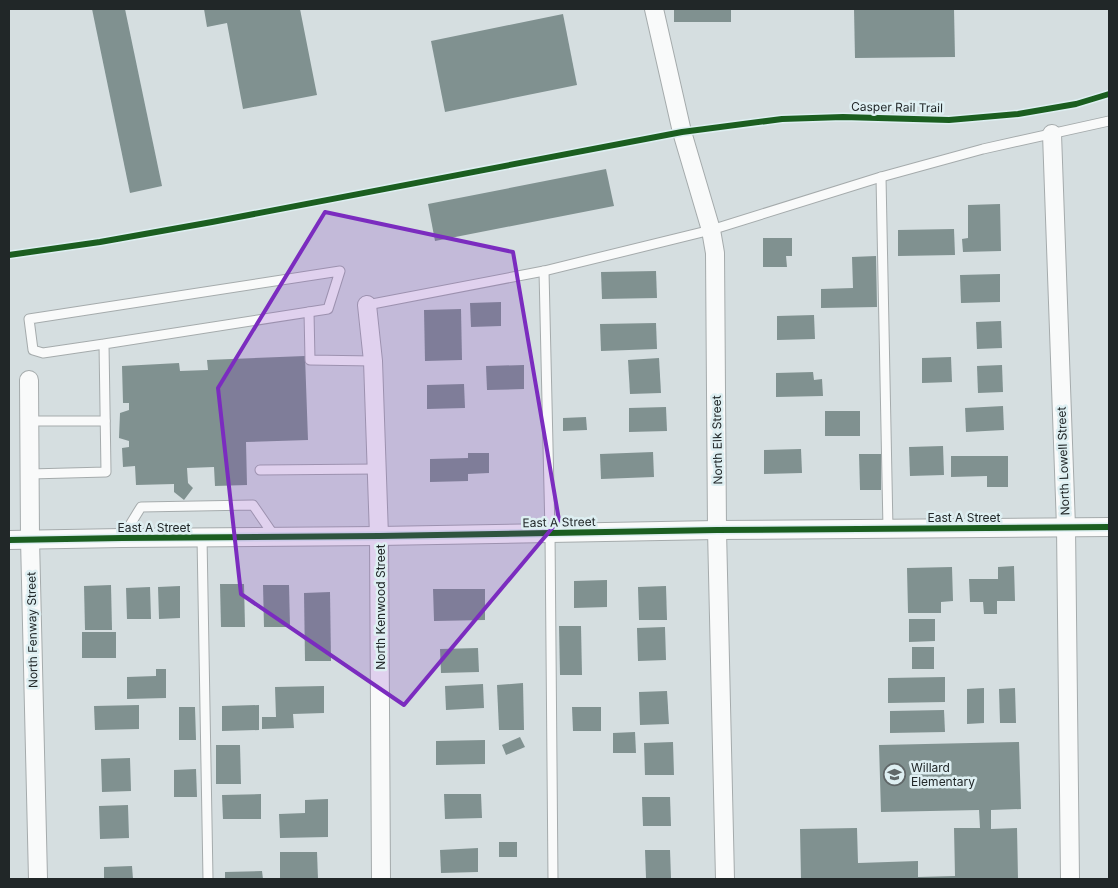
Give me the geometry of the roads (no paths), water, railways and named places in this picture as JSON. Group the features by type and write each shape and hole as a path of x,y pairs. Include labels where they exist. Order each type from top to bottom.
{"street":[{"name":"North Elk Street","path":"654,9 682,132 711,230 715,253 725,879"},
{"name":"North Lowell Street","path":"1052,134 1066,527 1070,879"},
{"name":"North Kenwood Street","path":"367,305 373,361 379,536 381,879"},
{"name":"North Fenway Street","path":"29,380 30,540 38,879"},
{"name":"East A Street","path":"9,540 718,530 1109,527"}],"lane":[{"path":"367,305 544,271 711,230 881,177 983,149 1109,121"},
{"path":"881,177 888,529"},
{"path":"340,270 328,309 104,344 43,353 33,350 29,319 340,270"},
{"path":"544,271 550,533 553,879"},
{"path":"309,312 310,360 373,361"},
{"path":"30,474 106,472 104,344"},
{"path":"30,421 106,420"},
{"path":"260,470 377,468"},
{"path":"122,538 141,507 253,505 275,537"},
{"path":"202,538 208,879"}],"place":[{"name":"Willard Elementary","path":"895,774"}]}
